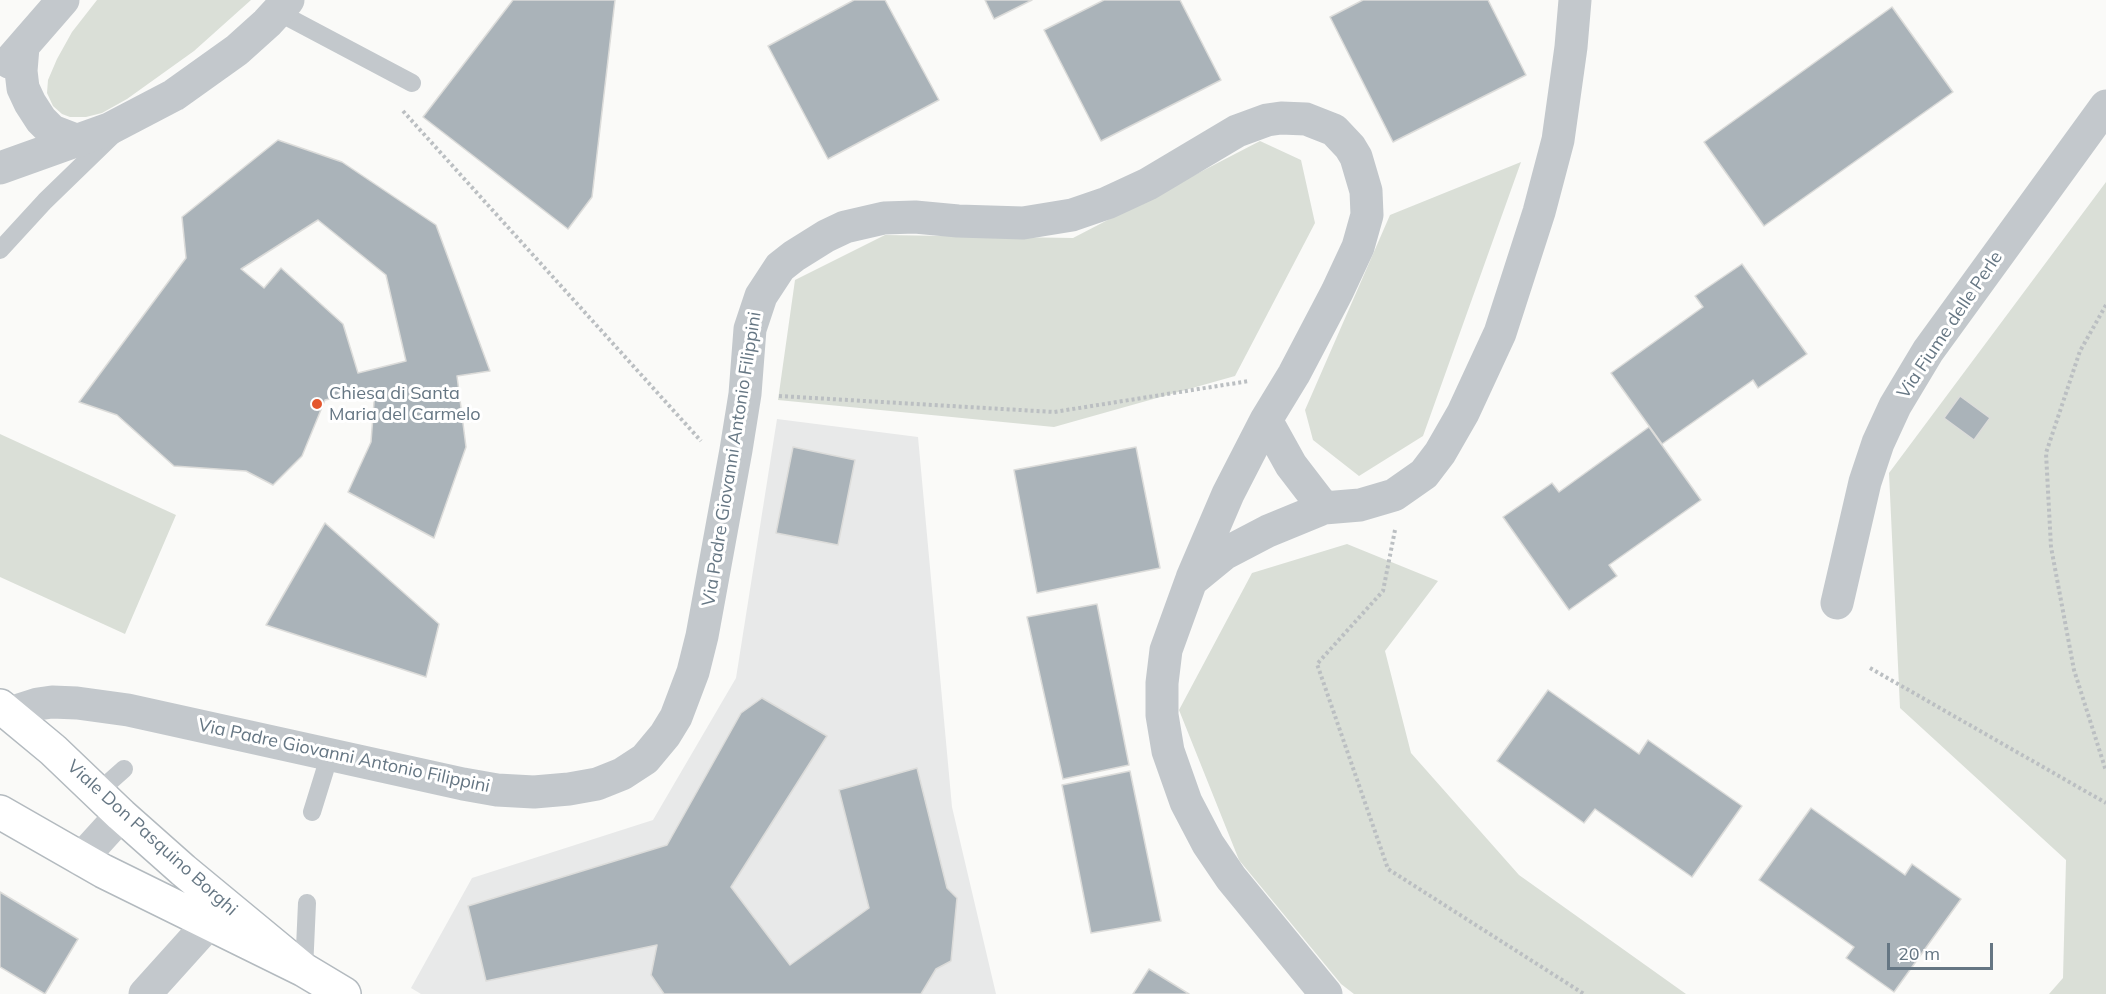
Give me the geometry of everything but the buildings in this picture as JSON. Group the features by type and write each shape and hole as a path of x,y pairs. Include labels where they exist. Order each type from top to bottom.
{"street":[{"path":"0,73 33,25 63,0"},
{"path":"1191,581 1224,554 1285,523 1324,508 1371,503 1403,491 1424,474 1432,464 1454,430 1485,369 1507,315 1539,212 1558,140 1575,0"},
{"path":"0,168 78,141 131,119 174,95 237,50 283,6"},
{"path":"33,25 21,71 23,88 41,120 52,131 78,141"},
{"name":"Via Fiume delle Perle","path":"1837,603 1865,483 1878,443 1895,406 1928,351 2106,106"},
{"name":"Via Padre Giovanni Antonio Filippini","path":"5,710 52,702 107,707 172,718 472,786 534,792 584,787 610,780 634,768 653,752 670,728 687,690 702,636 732,475 745,394 750,329 756,309 774,274 794,256 845,227 884,218 915,217 1023,223 1072,215 1140,188 1237,131 1268,120 1294,118 1315,122 1334,130 1342,138 1350,147 1360,168 1367,202 1365,228 1337,292 1294,374 1266,420 1224,502 1191,581 1171,635 1162,683 1162,715 1174,770 1198,827 1218,860 1255,909 1326,994"},
{"path":"1266,420 1291,465 1324,508"},
{"name":"Viale Don Pasquino Borghi","path":"5,710 53,750 183,870 304,970"},
{"name":"Viale Don Pasquino Borghi","path":"0,812 81,859 304,970 344,994"},
{"path":"81,859 121,815"},
{"path":"145,994 209,924"}],"lane":[{"path":"283,6 412,83"},
{"path":"0,250 45,201 131,119"},
{"path":"312,812 330,754"},
{"path":"98,793 124,769"},
{"path":"304,970 307,903"}],"path":[{"path":"403,111 732,475"},
{"path":"2106,305 2080,351 2046,453 2050,548 2074,669 2106,771"},
{"path":"745,394 1054,412 1294,374"},
{"path":"1403,491 1383,591 1317,663 1388,869 1584,994"},
{"path":"1870,668 2106,802"}],"shaded area":[{"path":"97,0 251,0 194,51 127,99 102,113 86,117 70,117 62,114 53,106 47,93 48,80 72,32"},
{"path":"1260,141 1301,160 1315,223 1235,376 1054,427 778,400 795,280 885,235 1073,238"},
{"path":"1521,162 1423,436 1359,476 1313,440 1305,410 1390,215"},
{"path":"2106,182 2106,994 2049,994 2063,978 2066,860 1900,708 1889,473"},
{"path":"777,419 918,437 952,807 996,994 421,994 411,988 472,878 653,820 736,678"},
{"path":"0,434 176,515 125,634 0,577"},
{"path":"1347,544 1438,581 1385,651 1411,753 1519,875 1686,994 1354,994 1341,984 1239,860 1179,710 1252,573"}],"place":[{"name":"Chiesa di Santa Maria del Carmelo","path":"317,404"}]}
